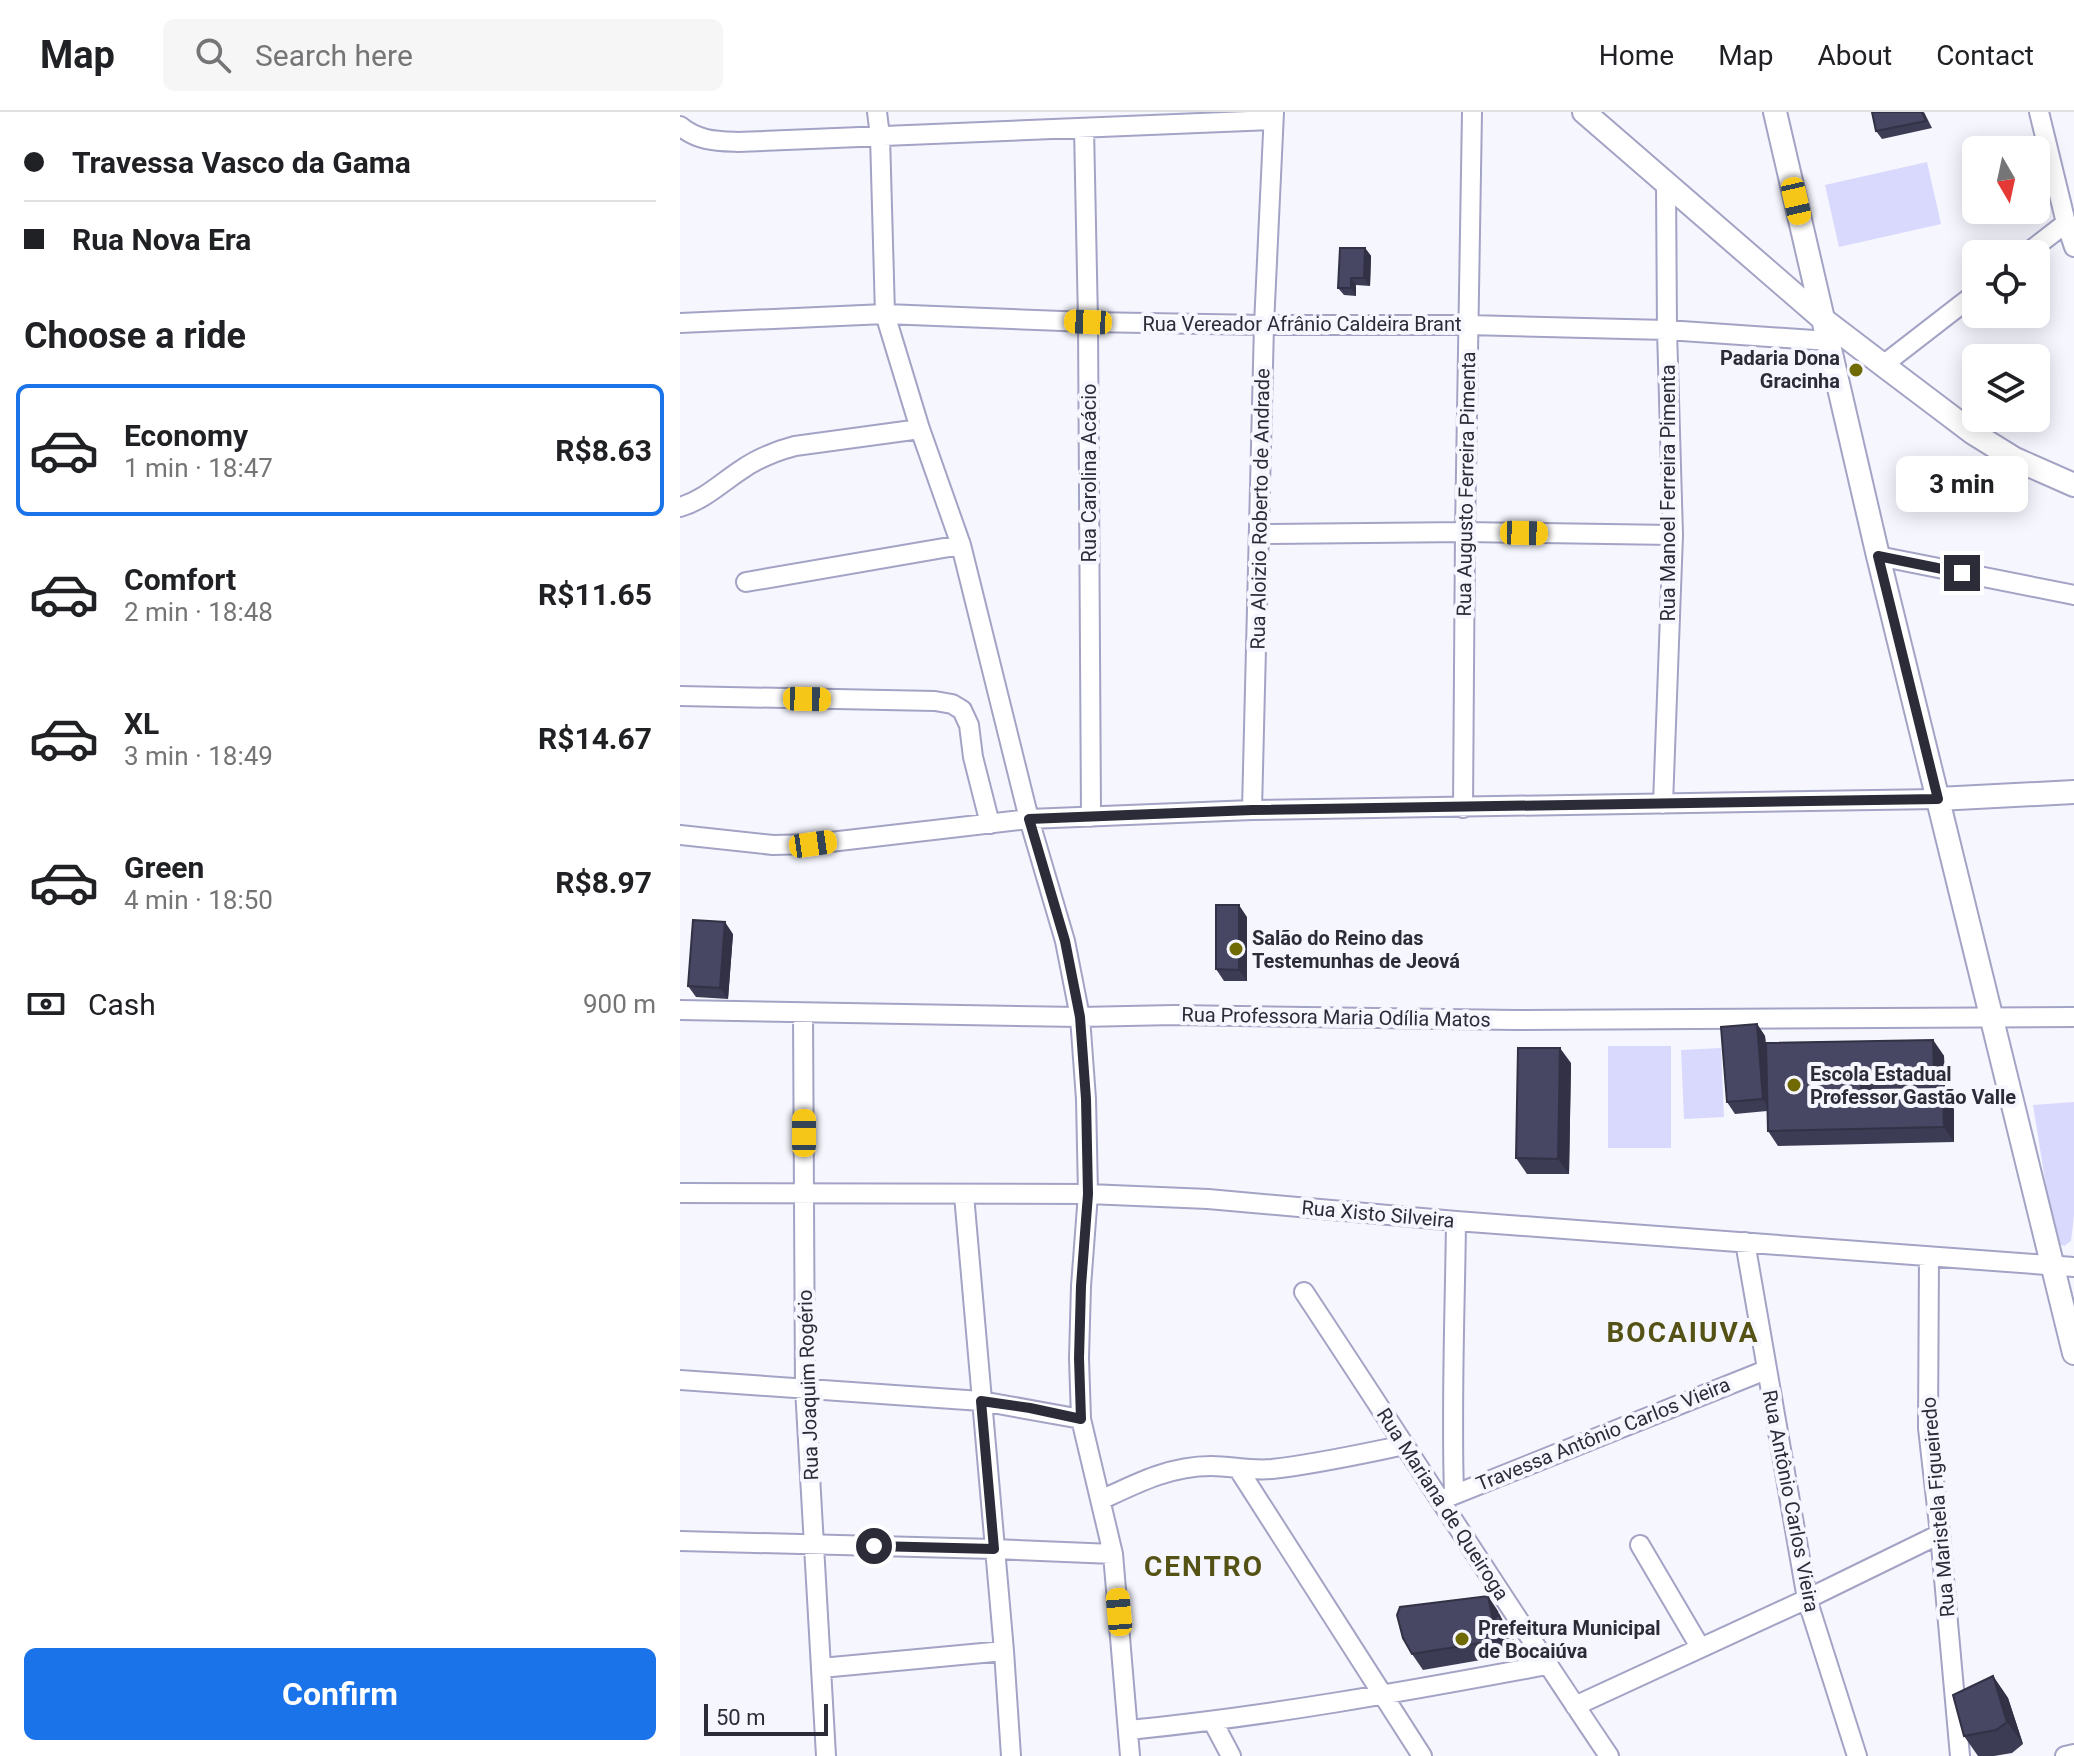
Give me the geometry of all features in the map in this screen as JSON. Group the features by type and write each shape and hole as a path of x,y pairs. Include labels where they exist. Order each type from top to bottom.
{"street":[{"path":"877,112 885,314 920,429 961,545 1029,819 1065,941 1080,1017 1088,1194 1081,1286 1081,1419 1113,1554 1130,1756"},
{"name":"Rua Augusto Ferreira Pimenta","path":"1463,808 1472,112"},
{"path":"1584,112 1826,330 1883,365 1973,433 2015,459 2074,485"},
{"path":"1775,112 1878,556 1992,1018 2063,1266 2074,1353"},
{"path":"2039,112 2073,243"},
{"path":"680,126 706,140 738,142 1084,128 1170,118 1273,116"},
{"name":"Rua Aloizio Roberto de Andrade","path":"1252,810 1264,325 1273,116"},
{"name":"Rua Carolina Acácio","path":"1084,128 1091,817"},
{"name":"Rua Manoel Ferreira Pimenta","path":"1663,804 1673,535 1666,183"},
{"path":"2044,240 2066,223"},
{"path":"1883,365 1962,304"},
{"name":"Rua Vereador Afrânio Caldeira Brant","path":"680,323 885,314 1264,325 1826,330"},
{"path":"680,507 697,501 742,469 777,450 920,429"},
{"path":"1260,534 1465,532 1673,535"},
{"path":"746,582 961,545"},
{"path":"1878,556 2074,595"},
{"path":"680,696 935,701 952,704 962,710 969,725 973,757 990,824"},
{"path":"680,835 773,845 813,844 1029,819 1252,810 1938,799 2074,792"},
{"name":"Rua Professora Maria Odília Matos","path":"680,1010 1516,1020 2074,1017"},
{"name":"Rua Joaquim Rogério","path":"803,1013 805,1388 826,1756"},
{"name":"Rua Xisto Silveira","path":"680,1193 1088,1194 1208,1199 1456,1221 2063,1266"},
{"path":"964,1195 1011,1756"},
{"path":"1448,1496 1455,1352 1456,1221"},
{"name":"Rua Antônio Carlos Vieira","path":"1745,1242 1807,1599 1857,1756"},
{"name":"Rua Maristela Figueiredo","path":"1929,1257 1928,1428 1960,1756"},
{"name":"Rua Mariana de Queiroga","path":"1304,1292 1405,1445 1448,1496 1547,1665 1609,1756"},
{"name":"Travessa Antônio Carlos Vieira","path":"1448,1496 1766,1370"},
{"path":"680,1380 981,1401 1081,1419"},
{"path":"1101,1500 1146,1478 1179,1468 1213,1466 1239,1470 1295,1466 1405,1445"},
{"path":"1239,1470 1422,1756"},
{"path":"1575,1706 1940,1534"},
{"path":"680,1541 1113,1554"},
{"path":"1640,1545 1700,1647"},
{"path":"821,1668 1004,1651"},
{"path":"1129,1730 1213,1722 1547,1665"},
{"path":"1213,1722 1231,1756"},
{"path":"2065,1756 2074,1754"}],"shaded area":[{"path":"1927,162 1941,224 1839,247 1825,185"},
{"path":"1608,1046 1671,1046 1671,1148 1608,1148"},
{"path":"1721,1048 1724,1117 1684,1119 1681,1050"},
{"path":"2074,1102 2074,1215 2071,1241 2064,1246 2055,1242 2033,1105"}],"building":[{"path":"1872,112 1922,112 1926,121 1876,131"},
{"path":"1340,248 1365,248 1364,278 1351,278 1351,288 1338,288"},
{"path":"1216,905 1239,905 1239,970 1216,969"},
{"path":"693,920 725,922 720,988 688,986"},
{"path":"1757,1024 1763,1099 1727,1102 1721,1027"},
{"path":"1933,1040 1934,1072 1861,1074 1861,1096 1943,1094 1944,1127 1768,1131 1766,1043"},
{"path":"1518,1048 1560,1048 1558,1159 1516,1158"},
{"name":"Prefeitura Municipal de Bocaiúva","path":"1488,1596 1493,1620 1499,1615 1504,1626 1499,1640 1412,1654 1403,1638 1397,1615 1400,1607"},
{"path":"1993,1676 2007,1722 1996,1730 1964,1736 1953,1695"}],"place":[{"name":"Padaria Dona Gracinha","path":"1856,370"},
{"name":"Salão do Reino das Testemunhas de Jeová","path":"1236,949"},
{"name":"Escola Estadual Professor Gastão Valle","path":"1794,1085"},
{"name":"Prefeitura Municipal de Bocaiúva","path":"1462,1639"}],"district":[{"name":"BOCAIUVA","path":"1683,1332"},
{"name":"CENTRO","path":"1204,1566"}],"route":[{"path":"874,1546 994,1549 981,1401 1081,1419 1081,1286 1088,1194 1080,1017 1065,941 1029,819 1252,810 1938,799 1878,556 1962,573"}]}
